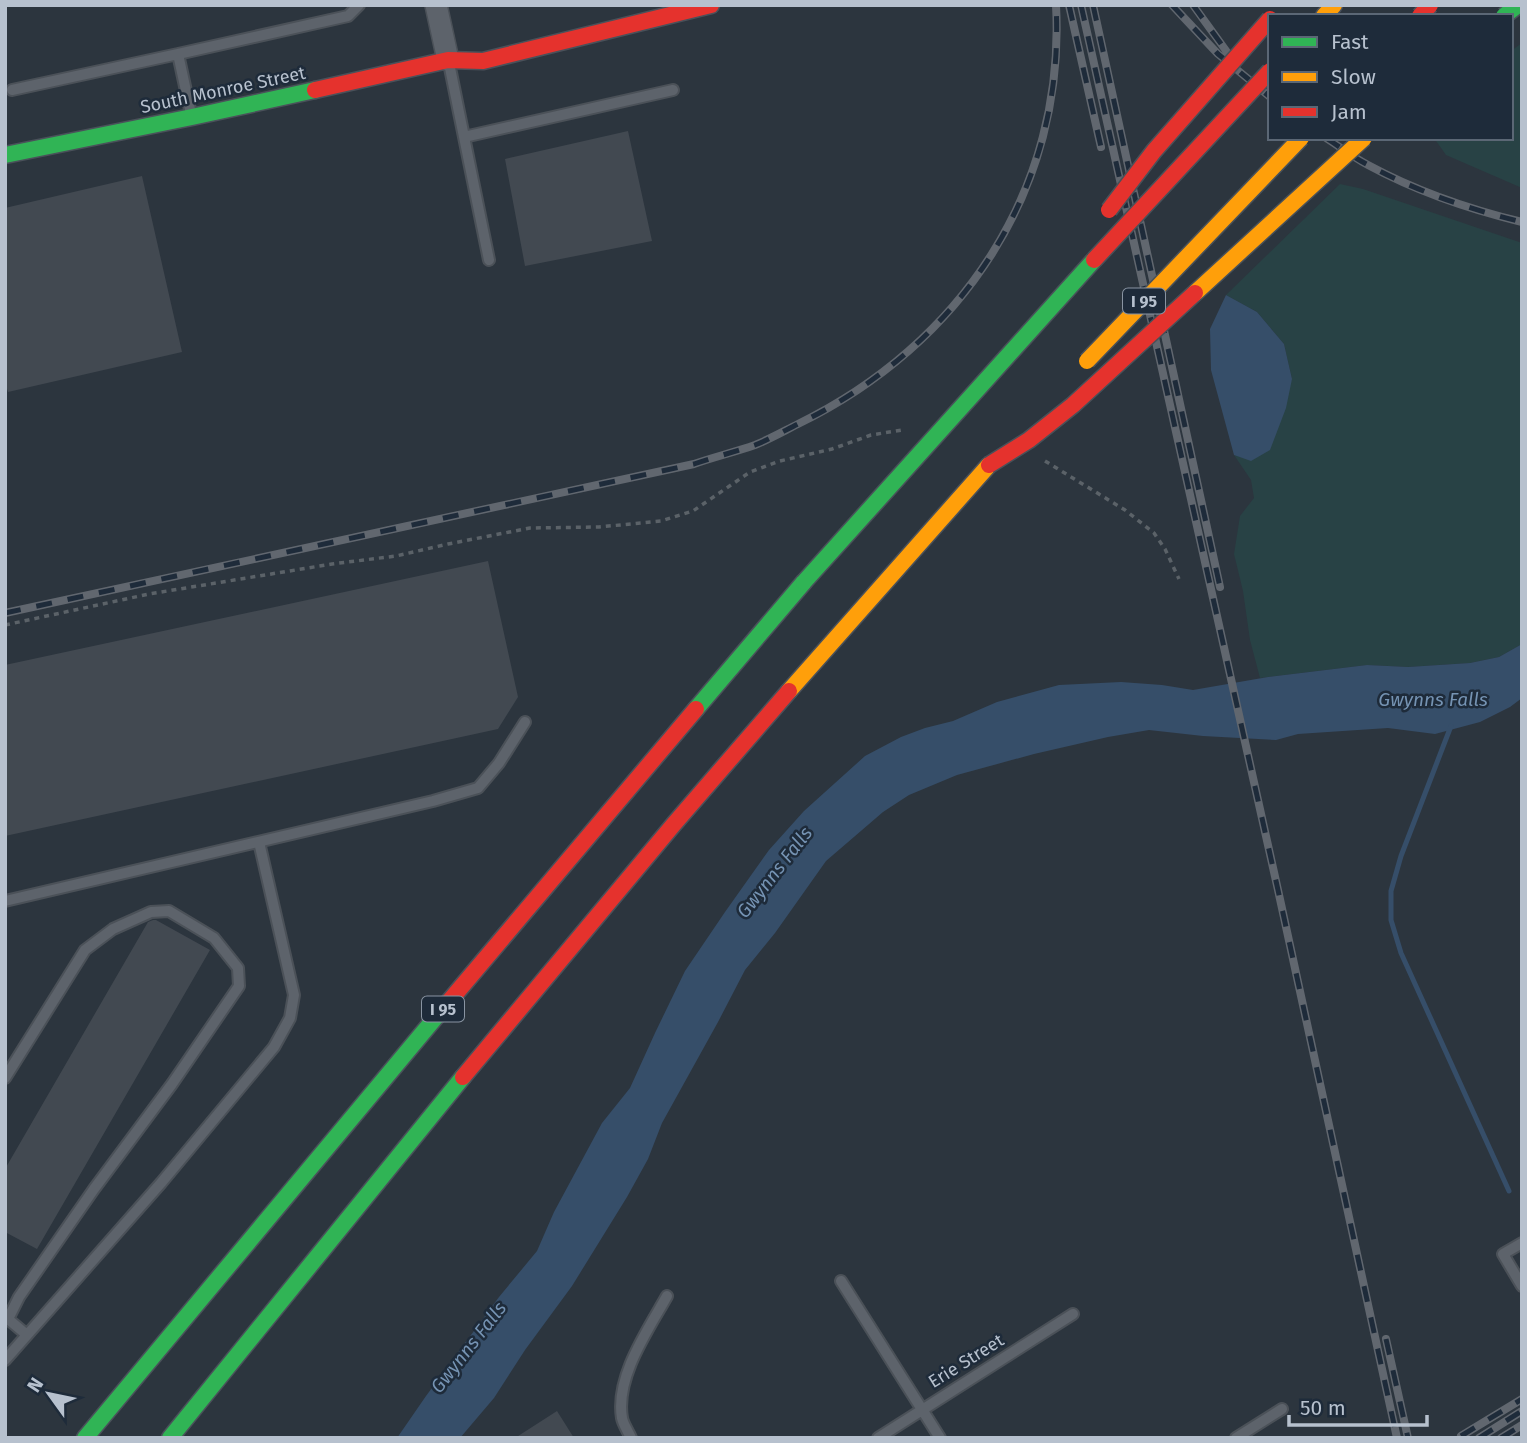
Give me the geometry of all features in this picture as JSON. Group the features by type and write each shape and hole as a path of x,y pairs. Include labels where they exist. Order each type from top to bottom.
{"main road":[{"name":"South Monroe Street","path":"5,155 448,60 483,61 711,5"},
{"path":"1100,223 1154,151 1268,20"},
{"name":"South Monroe Street","path":"448,60 477,43"},
{"name":"I 95","path":"85,1438 317,1157 804,582 999,362 1268,74"},
{"name":"I 95","path":"1074,374 1299,140"},
{"path":"989,465 1029,440 1073,405 1362,140"},
{"path":"999,362 1071,262"},
{"path":"170,1438 574,943 747,739 989,465 1037,415"}],"street":[{"path":"436,5 448,60"}],"lane":[{"path":"12,90 348,16 359,5"},
{"path":"1516,5 1522,10"},
{"path":"178,54 192,117"},
{"path":"448,60 489,260"},
{"path":"464,137 673,90"},
{"path":"5,901 478,788 499,763 525,722"},
{"path":"5,1360 161,1183 274,1047 289,1018 294,995 259,842"},
{"path":"5,1078 85,950 113,929 151,912 169,911 214,938 238,968 239,986 19,1297 8,1319 27,1335"},
{"path":"1522,1243 1503,1255 1522,1286"},
{"path":"841,1281 940,1438"},
{"path":"631,1438 622,1419 621,1395 629,1366 667,1296"},
{"name":"Erie Street","path":"878,1438 1073,1314"},
{"path":"1236,1438 1282,1409"}],"path":[{"path":"5,625 149,594 397,556 530,528 599,527 661,521 693,511 750,472 872,435 910,429"},
{"path":"1038,458 1125,510 1154,533 1179,579"}],"green space":[{"path":"1522,43 1522,188 1446,155 1435,140 1513,140 1513,50"},
{"path":"1340,184 1363,189 1522,243 1522,644 1499,657 1470,663 1408,667 1367,665 1260,678 1234,554 1240,516 1254,498 1251,480 1234,455 1251,460 1292,379 1284,344 1257,312 1226,295"}],"water":[{"path":"1226,295 1257,312 1284,344 1292,379 1286,408 1270,450 1251,461 1234,455 1211,370 1210,329"},
{"name":"Gwynns Falls","path":"1522,644 1522,698 1480,722 1435,734 1388,728 1298,734 1276,740 1149,730 1034,754 957,775 909,795 883,812 826,861 745,970 662,1123 648,1159 627,1197 572,1286 494,1398 460,1438 397,1438 499,1297 537,1251 554,1212 602,1123 630,1088 685,971 725,912 769,850 804,811 865,756 925,728 953,721 997,702 1059,685 1121,682 1193,690 1268,677 1367,665 1408,667 1470,663 1499,657"}],"building":[{"path":"628,131 652,241 525,266 505,159"},
{"path":"142,176 182,352 8,392 5,382 5,208"},
{"path":"488,561 518,697 498,729 5,836 5,665"},
{"path":"153,920 210,950 37,1249 5,1232 5,1169 148,922"},
{"path":"557,1411 574,1438 515,1438"}],"waterway":[{"path":"1451,726 1401,856 1391,891 1391,920 1401,953 1509,1191"}],"railway":[{"path":"5,613 694,464 761,443 856,391 908,351 954,305 992,254 1022,198 1043,137 1054,73 1056,5"},
{"path":"1069,5 1101,147"},
{"path":"1081,5 1397,1438"},
{"path":"1093,5 1220,587"},
{"path":"1172,5 1218,54 1268,95"},
{"path":"1193,5 1227,52"},
{"path":"1329,140 1362,162 1405,183 1462,205 1522,222"},
{"path":"1386,1339 1408,1438"},
{"path":"1461,1436 1522,1399"},
{"path":"1479,1438 1522,1411"},
{"path":"1501,1438 1522,1425"}],"traffic: fast":[{"path":"1507,14 1518,5"},
{"path":"5,155 315,90"},
{"path":"804,582 1094,260"},
{"path":"696,709 804,582"},
{"path":"85,1438 441,1011"},
{"path":"170,1438 463,1077"}],"traffic: slow":[{"path":"1326,14 1334,5"},
{"path":"1087,361 1299,140"},
{"path":"1195,293 1362,140"},
{"path":"789,691 989,465"}],"traffic: jam":[{"path":"315,90 448,60 483,61 711,5"},
{"path":"1422,14 1430,5"},
{"path":"1109,210 1154,151 1268,21"},
{"path":"1094,260 1268,73"},
{"path":"989,465 1029,440 1073,405 1195,293"},
{"path":"463,1077 789,691"},
{"path":"441,1011 696,709"}]}
